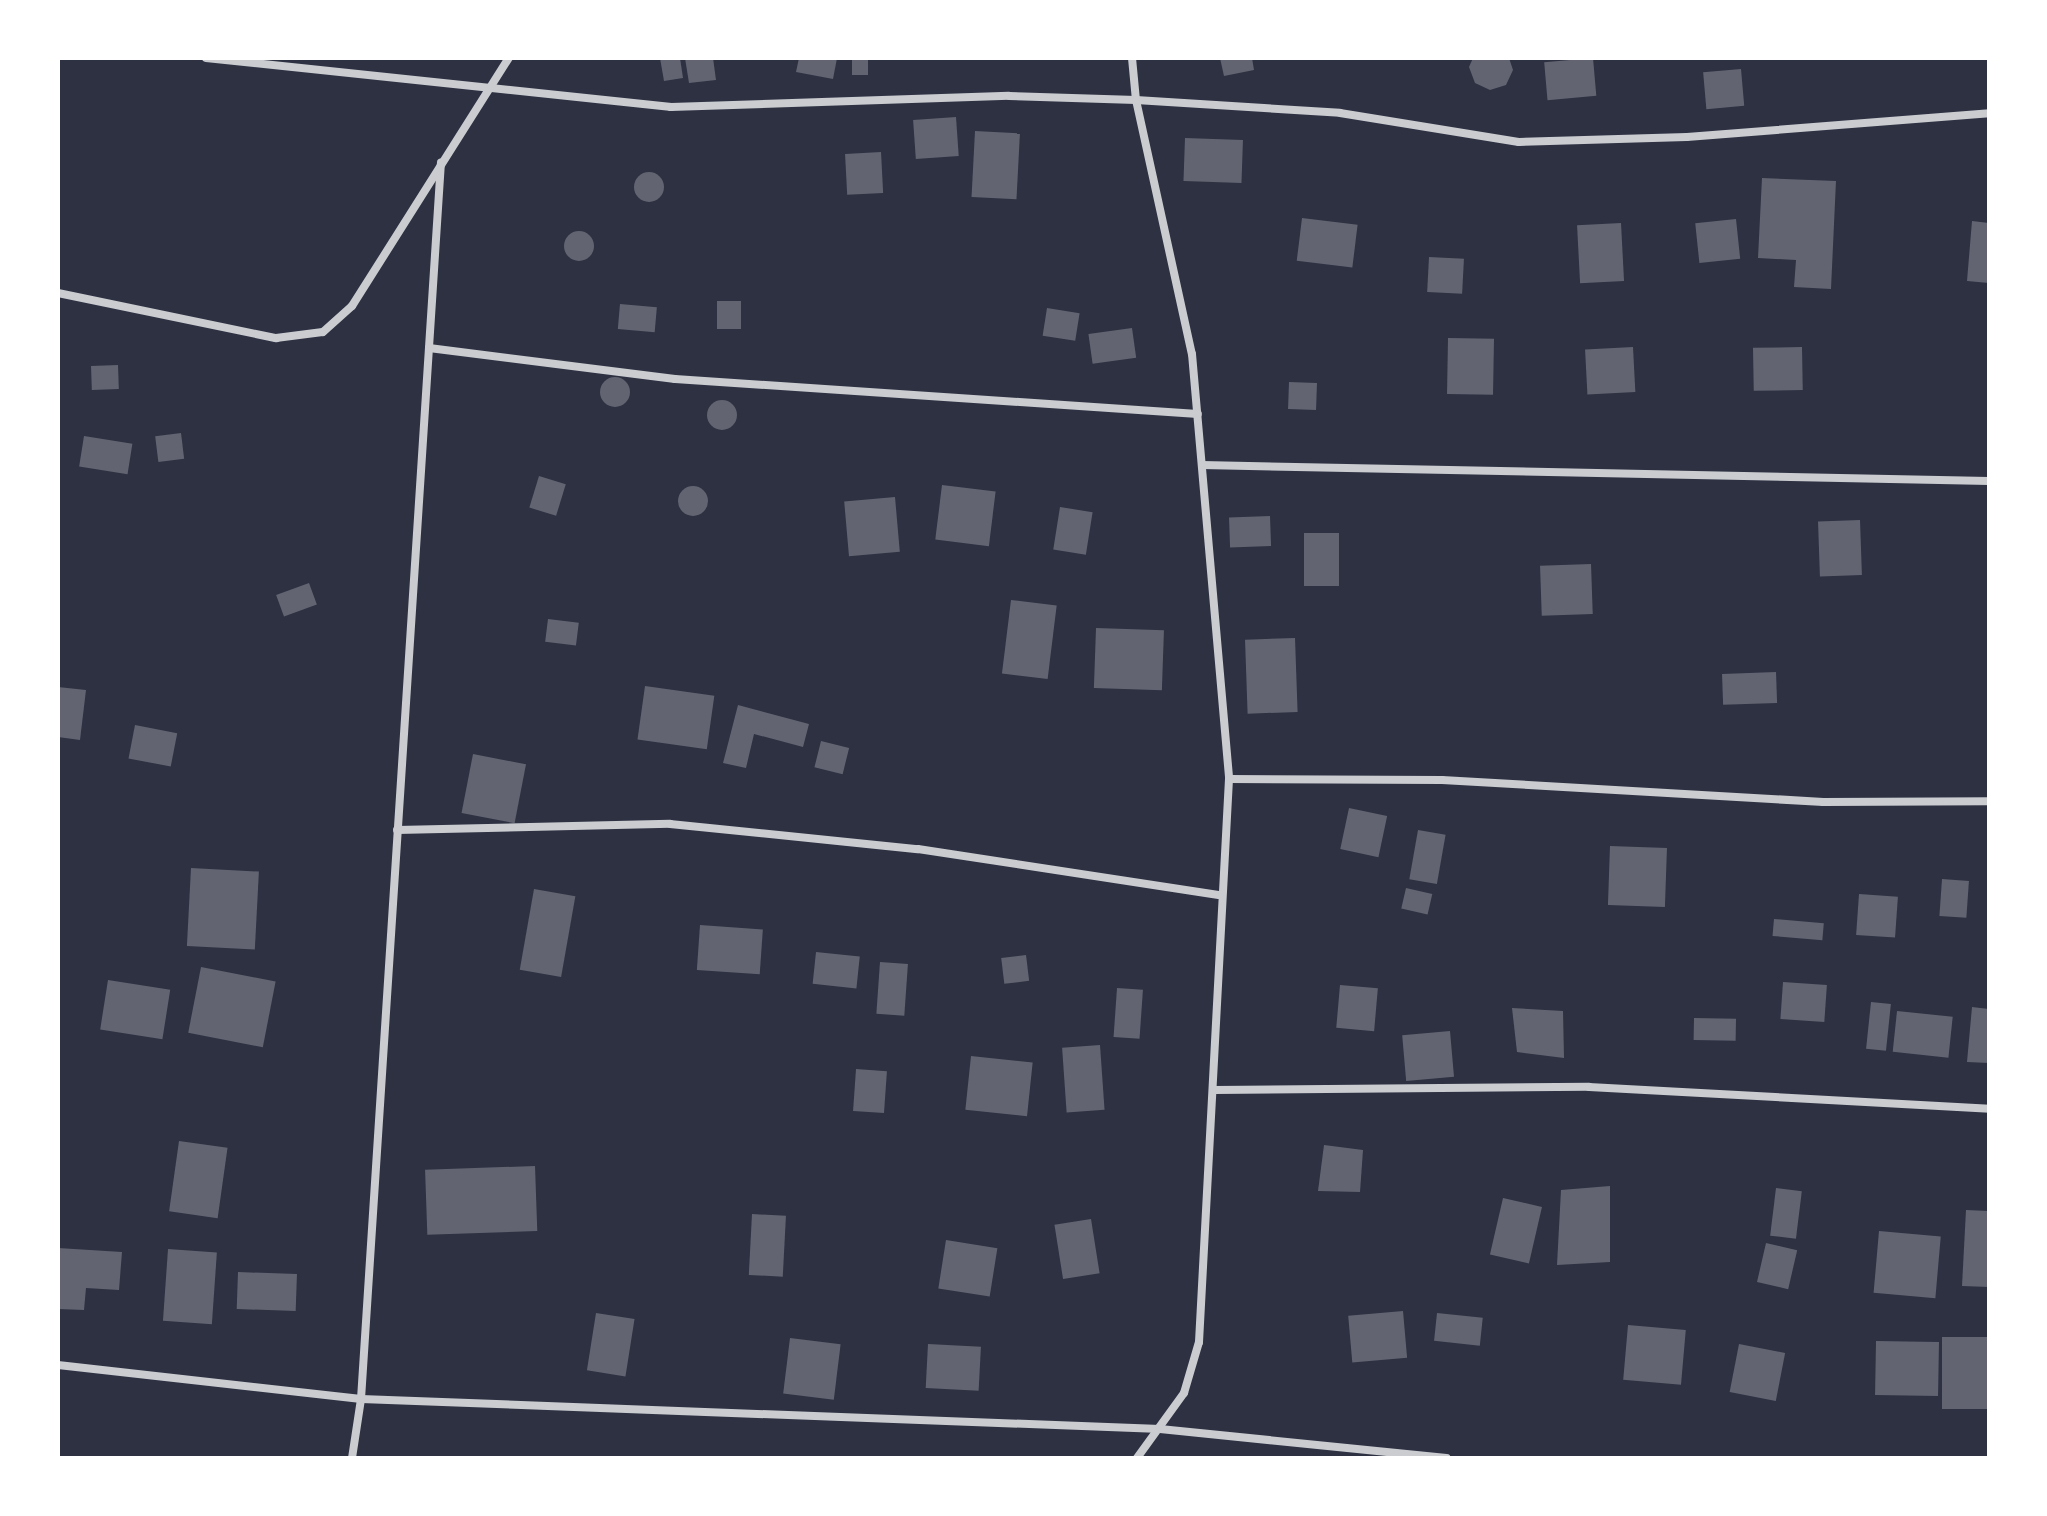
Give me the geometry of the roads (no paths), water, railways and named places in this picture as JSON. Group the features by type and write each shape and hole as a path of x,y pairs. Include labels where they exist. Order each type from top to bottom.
{"street":[{"path":"206,58 490,85 671,107 1009,96 1136,100 1340,113 1519,142 1687,137 1989,113"},
{"path":"58,293 276,338 323,332 352,306 509,58"},
{"path":"1132,58 1136,100 1192,354 1229,779 1219,895 1214,1090 1199,1342 1184,1393 1137,1458"},
{"path":"352,1458 361,1399 441,163"},
{"path":"429,348 675,379 1198,414"},
{"path":"1202,465 1989,481"},
{"path":"1229,779 1442,780 1823,802 1989,801"},
{"path":"397,830 670,824 918,849 1219,895"},
{"path":"1214,1090 1589,1087 1989,1109"},
{"path":"58,1365 361,1399 1160,1429 1447,1458"}]}
